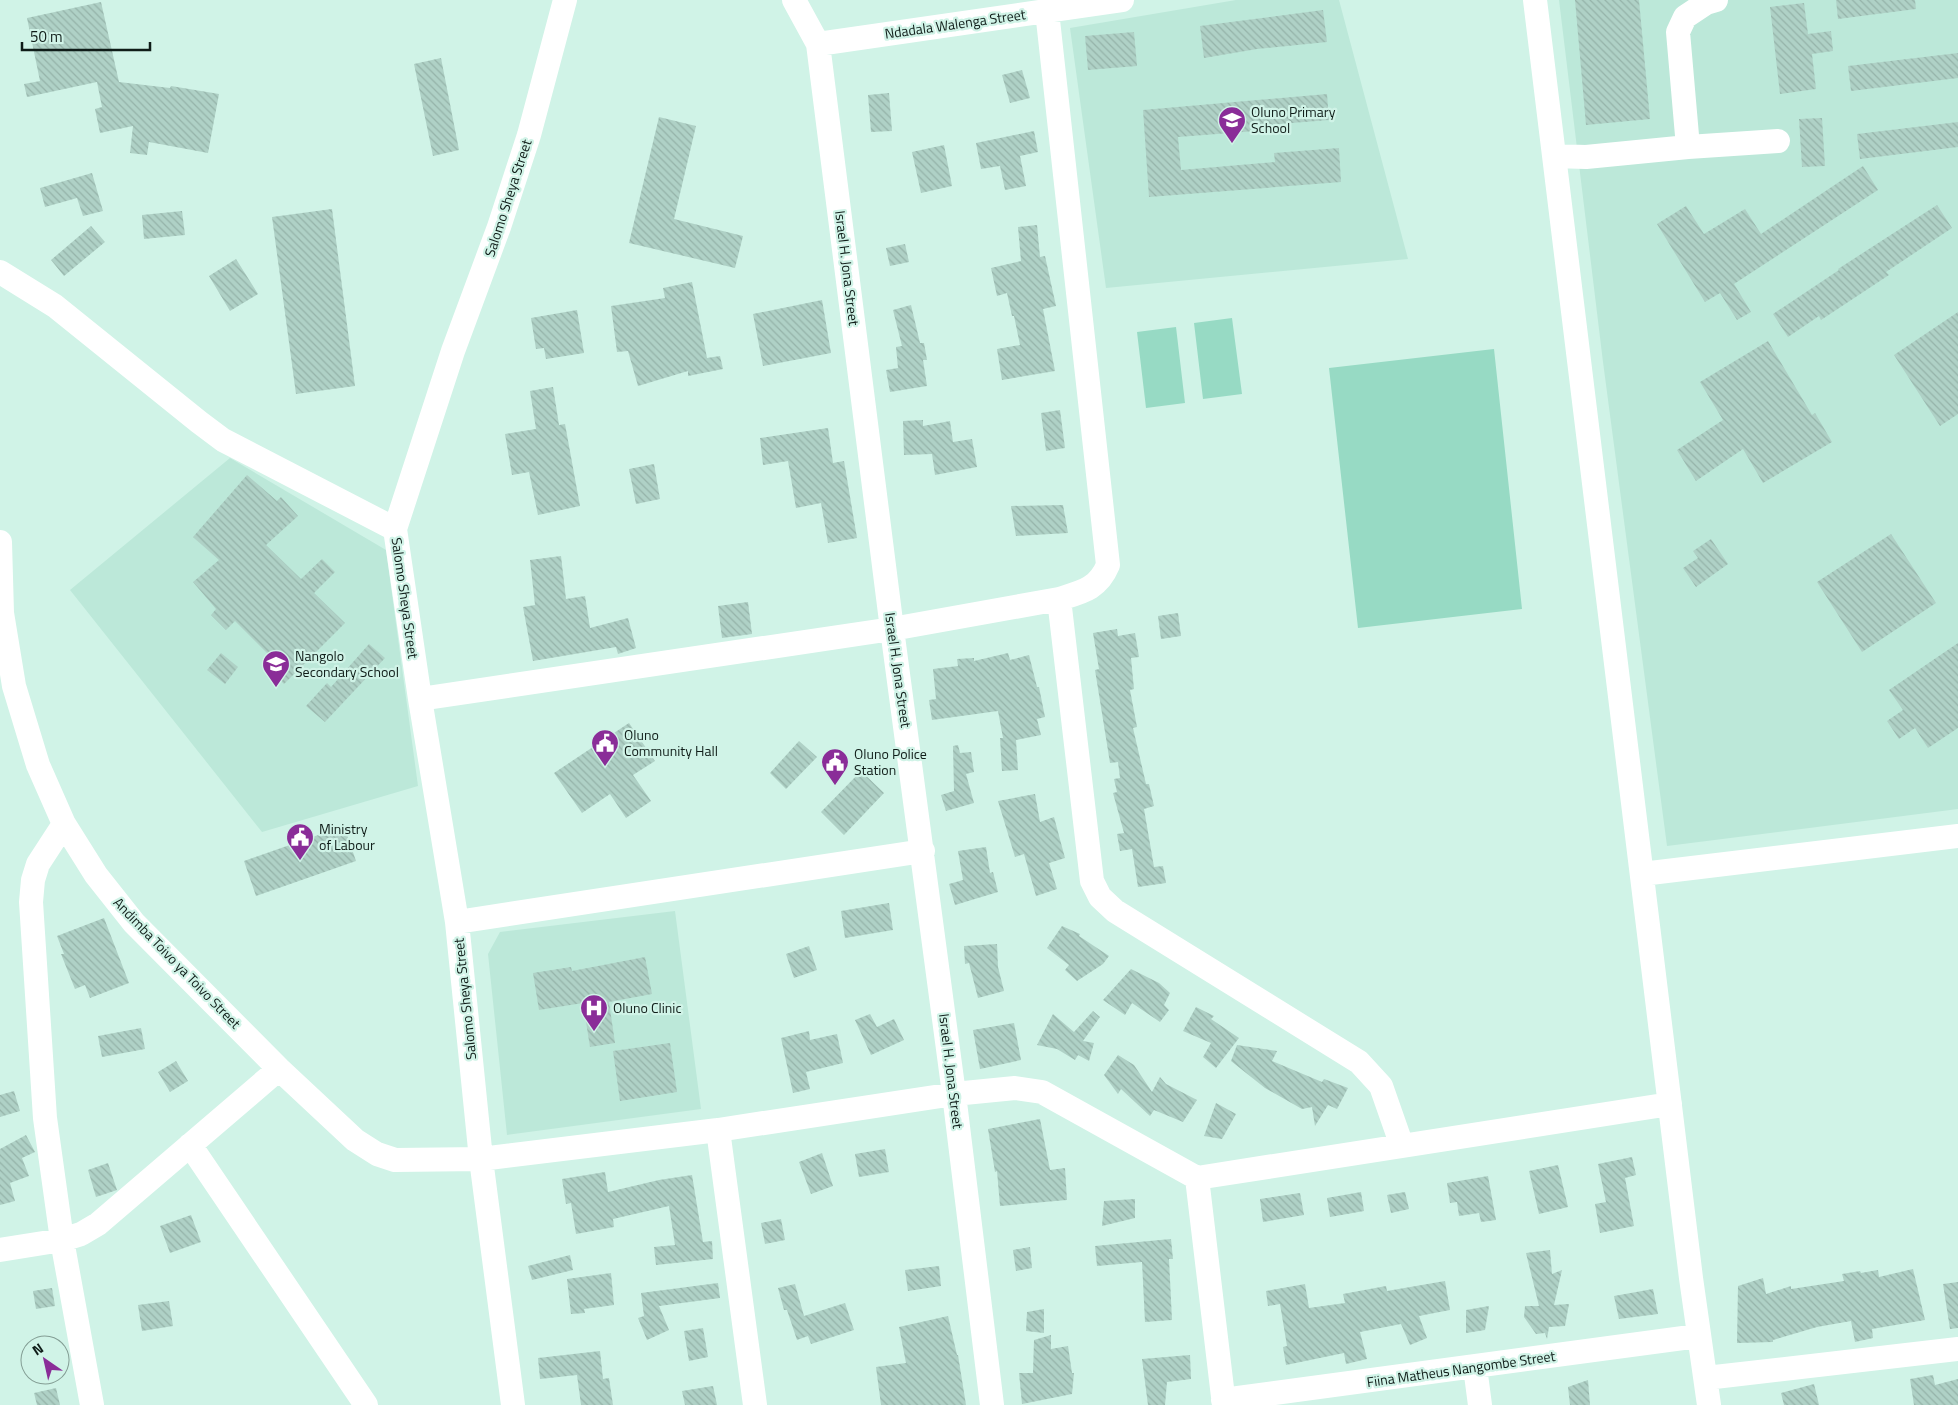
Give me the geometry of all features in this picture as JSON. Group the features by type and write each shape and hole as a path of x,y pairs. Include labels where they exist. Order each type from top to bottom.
{"street":[{"name":"Salomo Sheya Street","path":"513,1405 481,1159 457,922 420,700 395,529 453,351 499,227 529,135 565,0"},
{"name":"Israel H. Jona Street","path":"794,0 818,44 892,629 923,851 992,1405"},
{"name":"Ndadala Walenga Street","path":"818,44 1047,11 1089,2 1122,0"},
{"path":"1535,0 1698,1336 1709,1405"},
{"path":"1688,147 1678,32 1685,17 1706,3 1716,0"},
{"path":"420,700 892,629 1059,599 1094,586 1104,574 1108,565 1047,11"},
{"path":"1554,156 1586,157 1778,141"},
{"path":"0,272 55,306 217,436 395,529"},
{"name":"Andimba Toivo ya Toivo Street","path":"0,542 1,614 14,686 38,765 64,824 96,876 134,922 279,1069 355,1140 377,1154 394,1160 481,1159 718,1130 954,1094 1016,1088 1042,1092 1197,1178"},
{"path":"1059,599 1092,881 1100,897 1115,910 1359,1062 1381,1086 1402,1146"},
{"path":"64,824 38,864 33,880 31,902 45,1118 62,1240 93,1403"},
{"path":"1642,874 1958,836"},
{"path":"457,922 923,851"},
{"path":"0,1250 62,1240 81,1234 98,1224 279,1069"},
{"path":"1224,1402 1197,1178 1670,1104"},
{"path":"718,1130 755,1405"},
{"path":"190,1145 366,1405"},
{"name":"Fiina Matheus Nangombe Street","path":"1224,1402 1698,1336"},
{"path":"1706,1378 1958,1349"},
{"path":"1475,1367 1480,1405"}],"shaded area":[{"name":"Oluno Primary School","path":"1236,0 1339,0 1408,259 1106,288 1070,28"},
{"path":"1559,0 1958,0 1958,809 1667,846 1603,362"},
{"path":"1232,318 1242,394 1203,399 1194,323"},
{"path":"1176,327 1185,403 1146,408 1137,332"},
{"path":"1494,349 1522,609 1358,628 1329,368"},
{"name":"Nangolo Secondary School","path":"230,458 386,550 418,786 262,832 70,590"},
{"name":"Oluno Clinic","path":"675,911 701,1109 507,1135 488,954 500,932"}],"building":[{"path":"1575,0 1639,0 1650,119 1586,125"},
{"path":"1836,0 1915,0 1916,9 1838,19"},
{"path":"101,2 119,82 170,88 171,86 219,94 208,153 149,142 147,155 130,153 133,126 100,133 95,109 102,107 97,82 27,97 24,84 40,81 27,18"},
{"path":"1804,3 1808,34 1831,31 1833,51 1812,54 1816,89 1780,94 1770,7"},
{"path":"1323,10 1327,42 1257,49 1204,58 1200,26"},
{"path":"1134,32 1137,66 1088,70 1085,36"},
{"path":"1958,53 1958,78 1851,91 1848,66"},
{"path":"441,58 459,150 433,156 414,64"},
{"path":"1022,70 1030,98 1010,103 1002,75"},
{"path":"889,93 892,131 871,132 868,95"},
{"path":"1327,94 1329,120 1256,126 1256,131 1178,137 1181,170 1275,162 1274,153 1339,148 1341,182 1149,197 1143,110"},
{"path":"659,117 696,126 674,219 743,236 735,268 629,243"},
{"path":"1822,118 1825,166 1802,167 1799,119"},
{"path":"1958,122 1958,147 1860,159 1857,134"},
{"path":"1034,131 1038,152 1020,156 1026,186 1005,190 1000,166 981,169 976,143"},
{"path":"944,145 952,186 921,193 912,152"},
{"path":"1863,166 1878,190 1734,284 1751,312 1737,320 1720,293 1705,302 1657,224 1686,206 1704,234 1745,209 1761,234"},
{"path":"92,173 103,211 83,216 77,198 45,207 40,188"},
{"path":"1937,205 1952,228 1886,272 1889,275 1821,320 1819,316 1788,337 1773,314"},
{"path":"332,209 355,386 296,394 272,217"},
{"path":"182,211 185,235 144,239 142,215"},
{"path":"1037,225 1040,257 1045,256 1056,306 1043,309 1055,371 1002,380 997,349 1020,345 1007,293 997,296 991,268 1021,261 1018,227"},
{"path":"91,226 105,242 64,276 51,260"},
{"path":"905,244 909,262 890,266 886,248"},
{"path":"236,259 258,294 230,311 209,276"},
{"path":"692,282 707,358 720,356 723,369 688,376 688,371 638,386 628,351 617,352 611,306 665,298 663,288"},
{"path":"822,300 831,353 763,366 753,314"},
{"path":"911,305 920,343 924,343 927,360 923,360 927,386 890,392 886,370 898,368 896,347 902,346 893,310"},
{"path":"577,310 584,353 546,359 544,348 536,349 531,318"},
{"path":"1958,312 1958,414 1940,426 1894,355"},
{"path":"1768,341 1812,415 1815,413 1832,442 1763,483 1743,449 1696,481 1677,450 1723,420 1700,382"},
{"path":"553,387 559,425 565,424 580,506 538,515 529,472 512,475 505,434 536,429 530,391"},
{"path":"1060,410 1065,448 1046,451 1041,413"},
{"path":"923,420 923,426 950,421 953,442 972,439 977,467 935,475 932,454 904,455 903,421"},
{"path":"828,428 833,463 844,461 857,538 828,543 821,503 796,508 788,461 763,465 760,438"},
{"path":"654,464 660,499 636,504 629,469"},
{"path":"247,475 277,501 281,497 298,516 266,545 301,579 322,559 335,572 314,593 345,623 284,684 269,669 276,662 235,621 226,630 211,615 216,609 193,582 219,560 193,537"},
{"path":"1063,505 1068,533 1016,536 1011,506"},
{"path":"1891,534 1936,603 1862,652 1817,582"},
{"path":"1711,539 1728,564 1696,587 1683,568 1698,558 1693,551"},
{"path":"561,556 566,599 585,596 590,628 628,618 636,648 618,654 616,647 533,661 523,607 535,605 530,560"},
{"path":"748,602 752,634 722,638 718,606"},
{"path":"1178,613 1181,636 1161,639 1158,616"},
{"path":"1117,629 1118,636 1135,633 1139,657 1131,658 1134,689 1130,690 1137,727 1133,728 1146,784 1149,784 1154,806 1144,809 1154,867 1163,866 1166,883 1138,887 1132,849 1120,851 1117,834 1124,833 1113,793 1117,792 1114,779 1120,778 1118,762 1110,763 1095,670 1099,669 1093,633"},
{"path":"1958,643 1958,728 1928,748 1915,728 1899,739 1887,721 1903,710 1889,690"},
{"path":"369,644 385,658 325,722 306,706 327,683 331,687"},
{"path":"221,653 238,667 225,684 207,670"},
{"path":"1008,653 1010,660 1029,655 1037,687 1039,687 1045,717 1037,719 1041,735 1016,740 1018,770 1002,771 1000,738 1003,738 998,711 932,720 929,700 936,699 933,669 958,666 957,659 974,658 974,661"},
{"name":"Oluno Community Hall","path":"629,723 655,761 633,775 651,801 626,818 610,794 582,813 554,773"},
{"path":"799,741 817,757 786,789 770,773"},
{"path":"958,745 960,753 971,752 974,772 966,774 974,803 946,811 941,795 954,791 953,746"},
{"path":"861,771 884,793 844,835 821,812"},
{"path":"1035,794 1040,822 1054,817 1065,858 1049,863 1057,889 1036,896 1024,854 1015,857 998,801"},
{"name":"Ministry of Labour","path":"344,826 356,861 256,896 244,861"},
{"path":"986,847 990,873 993,872 998,892 955,905 949,884 963,880 958,851"},
{"path":"889,903 893,930 845,938 841,911"},
{"path":"104,918 129,983 90,998 85,985 75,989 61,954 64,954 57,936"},
{"path":"1062,926 1080,934 1079,936 1109,956 1103,964 1077,981 1065,970 1069,965 1047,948"},
{"path":"997,944 998,967 1004,991 978,998 969,963 965,964 964,946"},
{"path":"809,946 817,970 794,978 786,954"},
{"path":"645,957 652,994 609,1002 615,1043 590,1047 583,1003 539,1010 533,973 571,967 572,971"},
{"path":"1131,969 1159,983 1170,993 1164,1005 1169,1010 1160,1022 1132,1003 1125,1015 1103,1000"},
{"path":"1196,1007 1214,1016 1211,1019 1239,1038 1216,1068 1203,1057 1211,1043 1183,1031"},
{"path":"1093,1011 1100,1017 1083,1041 1094,1043 1089,1061 1078,1055 1075,1060 1057,1049 1037,1045 1053,1014 1074,1032"},
{"path":"870,1014 877,1027 894,1019 904,1040 871,1055 855,1020"},
{"path":"1014,1023 1021,1060 980,1069 973,1030"},
{"path":"141,1028 145,1049 102,1057 98,1036"},
{"path":"809,1031 810,1040 837,1034 843,1063 806,1072 810,1089 793,1093 781,1038"},
{"path":"670,1043 677,1092 620,1101 613,1051"},
{"path":"1237,1045 1277,1051 1272,1061 1322,1082 1324,1079 1348,1088 1337,1109 1328,1105 1315,1126 1312,1107 1302,1109 1265,1088 1231,1061"},
{"path":"1118,1055 1134,1065 1152,1092 1160,1077 1166,1084 1197,1100 1183,1122 1154,1110 1150,1116 1121,1089 1118,1094 1104,1075"},
{"path":"176,1061 188,1081 170,1092 158,1072"},
{"path":"14,1091 20,1111 0,1117 0,1095"},
{"path":"1216,1103 1236,1114 1222,1139 1204,1136"},
{"path":"1040,1119 1050,1170 1065,1168 1067,1200 1000,1206 997,1171 995,1172 988,1129"},
{"path":"26,1135 35,1152 22,1158 29,1176 10,1183 15,1201 0,1205 0,1149"},
{"path":"885,1149 889,1172 859,1177 855,1154"},
{"path":"822,1153 833,1186 811,1194 799,1162"},
{"path":"1632,1157 1636,1175 1625,1178 1634,1226 1600,1233 1595,1204 1606,1202 1598,1164"},
{"path":"108,1163 117,1190 96,1197 88,1170"},
{"path":"1558,1165 1568,1207 1539,1214 1529,1171"},
{"path":"605,1172 608,1192 659,1180 692,1175 703,1242 712,1241 713,1259 656,1265 654,1247 675,1245 669,1206 613,1219 614,1227 576,1234 571,1203 566,1204 562,1179"},
{"path":"1488,1176 1496,1220 1481,1222 1479,1213 1459,1216 1457,1202 1450,1203 1447,1183"},
{"path":"1361,1192 1364,1211 1330,1217 1327,1198"},
{"path":"1405,1192 1409,1209 1391,1213 1387,1195"},
{"path":"1300,1193 1304,1215 1263,1222 1260,1199"},
{"path":"1135,1199 1135,1218 1102,1226 1104,1201"},
{"path":"191,1215 201,1242 170,1253 160,1226"},
{"path":"781,1219 785,1240 765,1244 761,1223"},
{"path":"1171,1239 1173,1259 1169,1259 1172,1320 1145,1322 1142,1262 1097,1266 1095,1246"},
{"path":"1030,1247 1032,1268 1016,1271 1013,1250"},
{"path":"1550,1250 1552,1274 1562,1270 1554,1305 1569,1304 1565,1326 1549,1327 1547,1339 1545,1333 1536,1334 1524,1317 1525,1306 1539,1306 1526,1253"},
{"path":"570,1255 573,1270 532,1280 528,1266"},
{"path":"939,1266 941,1286 908,1291 905,1270"},
{"path":"1913,1269 1925,1320 1872,1329 1873,1338 1855,1342 1851,1321 1817,1327 1773,1340 1773,1342 1737,1343 1738,1286 1763,1278 1766,1294 1791,1286 1791,1289 1844,1281 1842,1274 1878,1270 1879,1277"},
{"path":"611,1273 614,1305 584,1309 585,1313 571,1314 567,1279"},
{"path":"1445,1281 1450,1310 1419,1316 1427,1338 1410,1345 1401,1324 1360,1332 1367,1359 1346,1364 1344,1353 1286,1365 1283,1347 1287,1346 1280,1304 1268,1306 1266,1291 1305,1284 1309,1308 1345,1303 1343,1294 1386,1286 1387,1291"},
{"path":"1958,1282 1958,1328 1950,1329 1943,1284"},
{"path":"718,1283 720,1298 659,1306 669,1330 647,1340 638,1318 644,1316 641,1293"},
{"path":"795,1284 804,1316 845,1303 854,1330 811,1344 808,1336 797,1340 787,1310 784,1310 778,1288"},
{"path":"52,1288 55,1306 36,1309 33,1291"},
{"path":"1653,1289 1658,1314 1619,1319 1614,1296"},
{"path":"169,1301 173,1326 142,1331 138,1305"},
{"path":"1489,1306 1485,1330 1466,1333 1466,1310"},
{"path":"1044,1309 1044,1333 1026,1331 1027,1312"},
{"path":"948,1316 958,1355 966,1405 881,1405 876,1367 906,1363 899,1327"},
{"path":"703,1328 708,1357 689,1361 684,1331"},
{"path":"1051,1335 1051,1349 1068,1346 1072,1373 1074,1373 1072,1394 1022,1404 1019,1373 1033,1373 1034,1340"},
{"path":"600,1351 603,1379 609,1378 613,1405 581,1405 577,1375 540,1379 538,1358"},
{"path":"1190,1355 1191,1379 1167,1382 1165,1405 1148,1405 1142,1359"},
{"path":"1933,1375 1935,1385 1958,1379 1958,1405 1914,1405 1910,1379"},
{"path":"1588,1380 1590,1405 1570,1405 1568,1387"},
{"path":"1814,1384 1819,1405 1784,1405 1781,1393"},
{"path":"713,1386 717,1405 685,1405 682,1391"},
{"path":"56,1388 60,1405 37,1405 34,1393"}],"place":[{"name":"Oluno Primary School","path":"1232,144"},
{"name":"Nangolo Secondary School","path":"276,688"},
{"name":"Oluno Community Hall","path":"605,767"},
{"name":"Oluno Police Station","path":"835,786"},
{"name":"Ministry of Labour","path":"300,861"},
{"name":"Oluno Clinic","path":"594,1032"}]}
